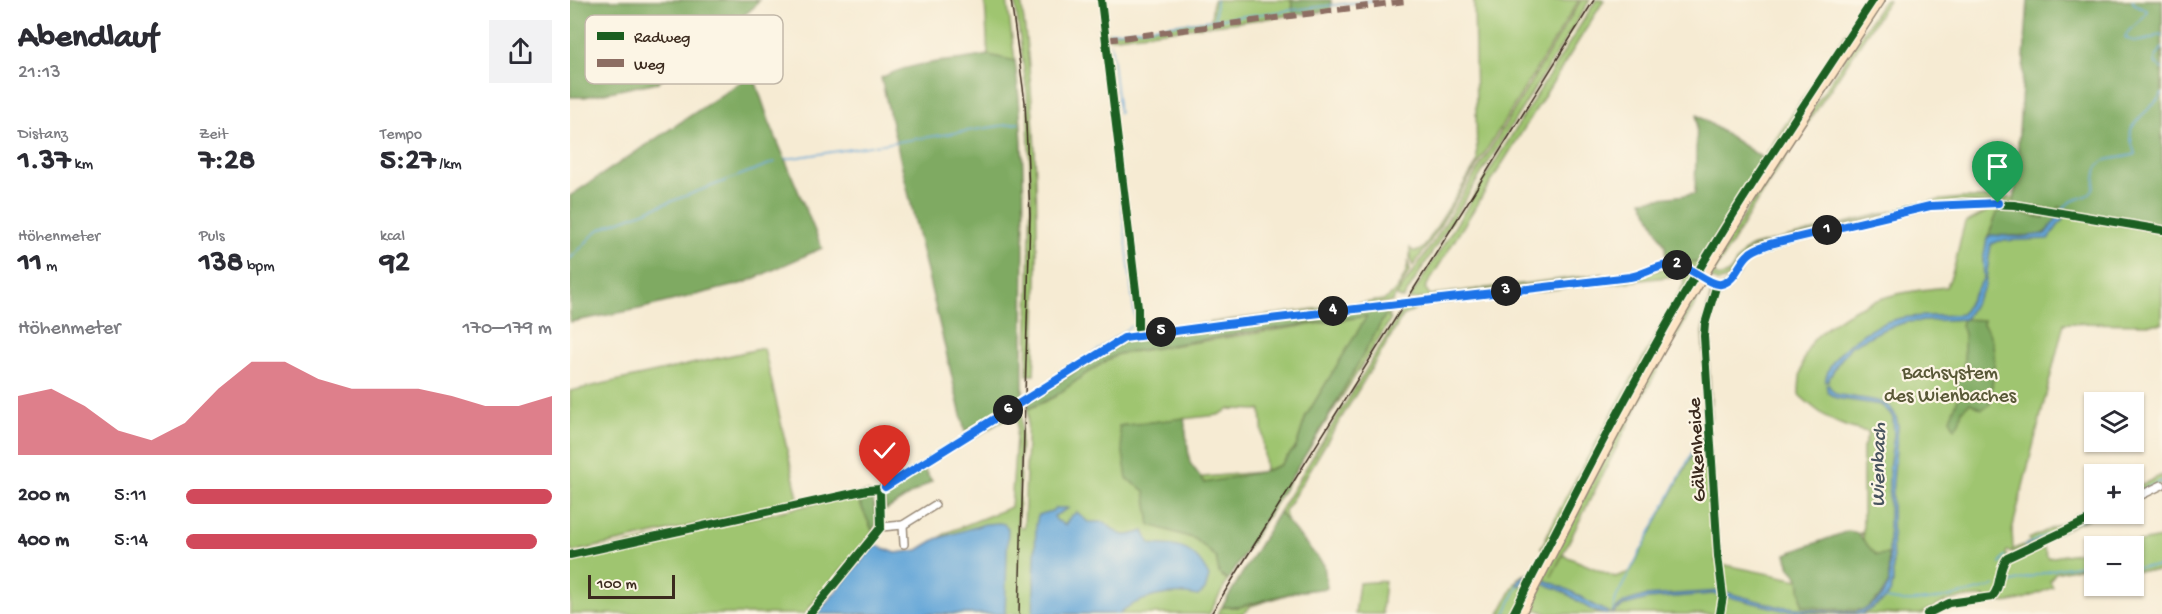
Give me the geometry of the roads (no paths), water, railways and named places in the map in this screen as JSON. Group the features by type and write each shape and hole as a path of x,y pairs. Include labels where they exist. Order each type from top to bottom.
{"street":[{"path":"1520,614 1633,398 1702,276 1880,0"},
{"path":"810,614 881,527 880,489 1124,338 1630,277 1673,265 1687,267 1717,284 1725,283 1731,279 1746,255 1756,249 1902,211 1930,206 1980,203 2014,205 2162,230"},
{"name":"Gälkenheide","path":"1717,284 1705,324 1704,336 1718,556 1723,589 1720,614"},
{"path":"2144,494 2162,485"},
{"path":"881,527 903,525 935,505"},
{"path":"1927,614 1949,603 1992,597 1995,594 2001,567 2007,558 2084,522"},
{"path":"903,525 904,544"}],"water":[{"path":"2058,217 2064,218 2048,239 1998,241 1991,244 1985,286 1965,319 1906,322 1882,330 1851,346 1828,381 1825,382 1835,359 1844,349 1854,340 1878,326 1901,318 1962,314 1984,278 1983,259 1987,239 1991,235 2021,237 2045,234"},
{"path":"1828,384 1838,395 1880,402 1892,409 1896,416 1898,426 1892,495 1893,583 1890,593 1883,601 1863,614 1782,610 1725,596 1725,592 1777,606 1855,612 1864,610 1880,599 1889,584 1889,468 1894,435 1893,418 1881,405 1836,398 1828,393 1826,385"},
{"path":"1055,508 1069,508 1054,516 1056,520 1065,525 1077,512 1088,522 1105,522 1123,535 1144,531 1150,544 1178,547 1192,553 1209,576 1205,590 1198,596 1177,593 1156,596 1136,603 1118,614 1033,614 1038,515"},
{"path":"999,523 1008,528 1005,614 817,614 875,545 896,553 918,550 936,539 985,524"},
{"path":"1529,574 1578,595 1609,612 1608,614 1595,611 1558,589 1527,579 1521,586 1517,584 1520,578"},
{"path":"1721,591 1721,596 1713,594 1648,599 1625,605 1612,614 1625,602 1644,596"}],"waterway":[{"path":"1215,19 1216,0"},
{"path":"1110,36 1110,32 1376,0"},
{"name":"Wienbach","path":"2133,0 2133,3 2147,10 2143,18 2125,37 2137,41 2147,40 2160,34 2162,36"},
{"path":"1111,44 1119,113"},
{"name":"Wienbach","path":"2162,48 2155,59 2156,64 2162,69"},
{"name":"Wienbach","path":"2062,212 2069,203 2090,193 2094,186 2097,168 2102,162 2135,154 2131,130 2136,121 2162,94"},
{"path":"786,159 1019,123"},
{"path":"1113,127 1135,320"},
{"path":"570,259 597,231 609,225 775,162"},
{"path":"1086,358 1131,326"},
{"path":"1613,611 1616,598 1704,430"},
{"path":"2144,489 2162,481"},
{"path":"2024,546 2084,518"},
{"path":"2000,564 2005,556"},
{"path":"2002,585 2057,569 2084,565"},
{"path":"2144,567 2162,566"},
{"name":"Wienbach","path":"1505,614 1518,585"},
{"path":"1885,599 1926,600 1995,586"}],"railway":[{"path":"1011,0 1025,102 1030,215 1019,614"},
{"path":"1211,614 1594,0"}],"park label":[{"name":"Bachsystem des Wienbaches","path":"1950,382"}]}
